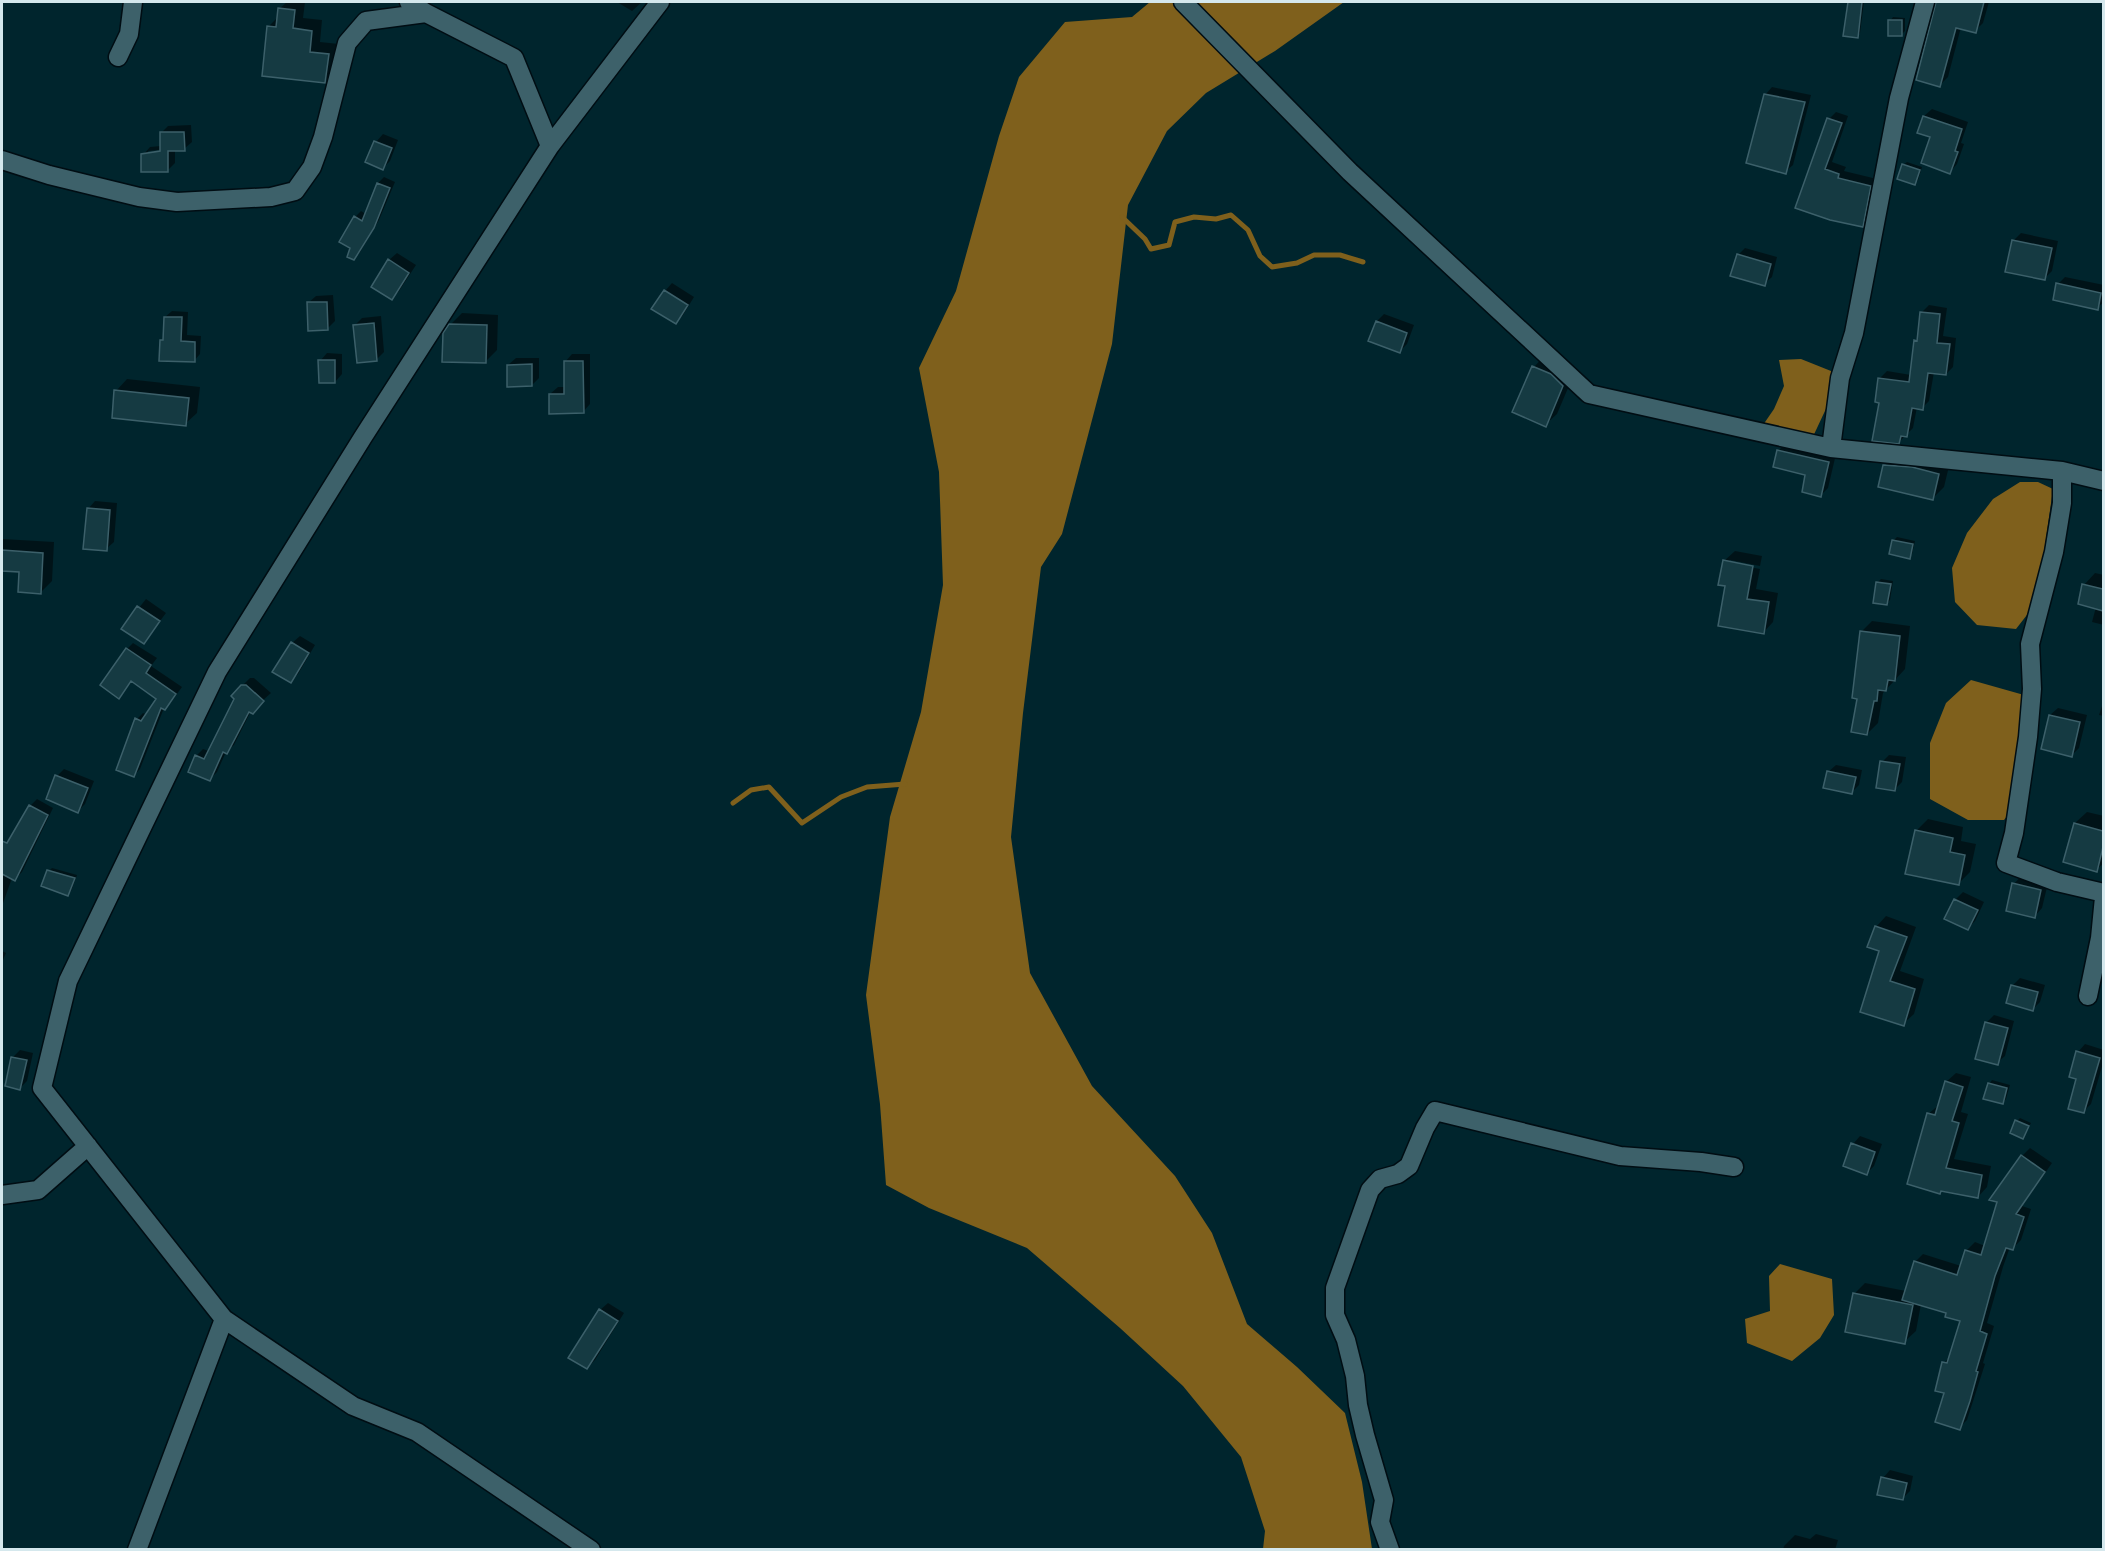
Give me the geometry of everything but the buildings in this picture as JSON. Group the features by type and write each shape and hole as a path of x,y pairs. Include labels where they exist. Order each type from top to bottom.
{"street":[{"path":"118,57 129,34 133,2"},
{"path":"409,2 514,58 550,146"},
{"path":"591,1550 417,1432 352,1406 224,1319 42,1088 68,981 217,672 363,437 550,146 660,2"},
{"path":"1183,2 1350,172 1589,394 1831,448 2062,471 2103,481"},
{"path":"1831,448 1840,378 1854,333 1899,98 1925,2"},
{"path":"2,160 49,175 140,198 177,202 271,197 295,191 312,167 323,137 347,43 366,21 426,13"},
{"path":"2062,471 2062,503 2054,552 2030,644 2032,689 2028,737 2014,833 2006,863 2057,882 2103,895 2100,938 2088,996"},
{"path":"1390,1550 1380,1522 1383,1500 1358,1405 1355,1376 1346,1340 1335,1315 1335,1288 1370,1190 1380,1179 1398,1174 1409,1166 1425,1128 1436,1112 1540,1135 1620,1156 1701,1162 1734,1167"},
{"path":"2,1195 38,1190 88,1146"},
{"path":"137,1550 224,1319"}],"shaded area":[{"path":"1150,2 1344,2 1275,51 1206,93 1167,131 1128,205 1112,344 1062,534 1041,567 1011,837 1030,973 1092,1086 1175,1176 1212,1233 1247,1324 1345,1413 1362,1482 1372,1549 1263,1549 1265,1531 1241,1457 1183,1386 1027,1248 929,1208 886,1185 880,1104 866,995 890,817 921,712 943,585 939,472 919,368 956,291 999,136 1019,77 1065,22 1132,17"},
{"path":"1801,359 1831,371 1831,398 1810,443 1763,425 1774,409 1784,386 1779,360"},
{"path":"2020,482 2038,482 2053,489 2043,560 2030,611 2016,629 1977,625 1955,602 1952,568 1967,533 1993,499"},
{"path":"1971,680 2024,695 2012,810 2004,820 1968,820 1930,799 1930,743 1946,703"},
{"path":"1780,1264 1832,1279 1834,1315 1820,1338 1792,1361 1747,1343 1745,1319 1770,1311 1769,1276"}],"waterway":[{"path":"1122,217 1145,239 1151,249 1169,245 1175,222 1194,217 1216,219 1231,215 1248,230 1260,256 1272,267 1297,263 1314,255 1340,255 1363,262"},
{"path":"733,803 751,790 769,787 802,823 841,797 867,787 905,784"}]}
